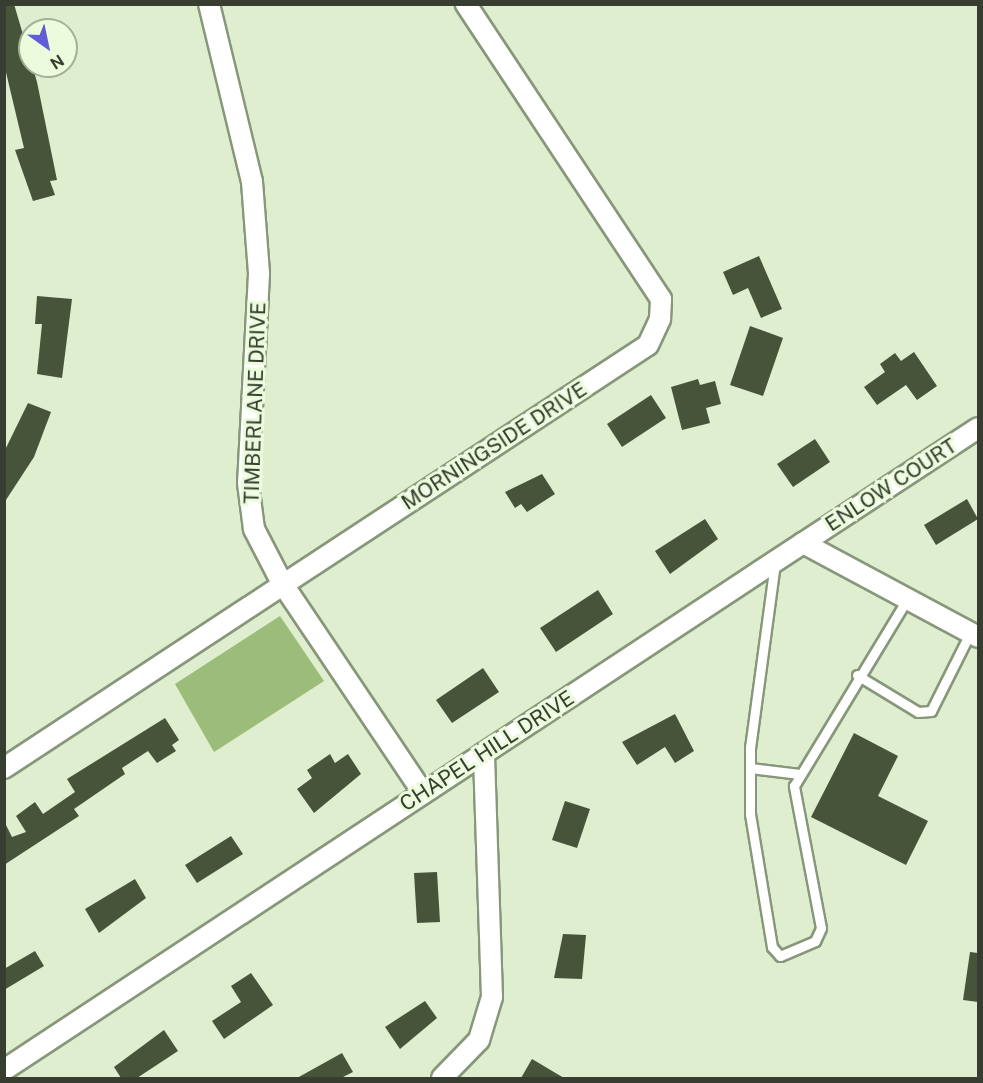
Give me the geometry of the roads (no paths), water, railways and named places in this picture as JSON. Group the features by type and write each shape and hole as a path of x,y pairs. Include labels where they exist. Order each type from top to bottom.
{"street":[{"name":"TIMBERLANE DRIVE","path":"209,4 252,182 259,262 258,368 248,505 264,554 282,584 423,793"},
{"name":"MORNINGSIDE DRIVE","path":"4,768 648,345 660,319 661,299 466,4"},
{"name":"ENLOW COURT","path":"803,543 978,428"},
{"name":"CHAPEL HILL DRIVE","path":"4,1070 803,543"},
{"path":"803,543 906,601 974,635"},
{"path":"442,1078 478,1040 492,998 484,753"}],"lane":[{"path":"775,560 750,768 750,814 772,947 780,956 815,941 821,928 794,786 857,675 906,601"},
{"path":"857,675 918,712 931,711 974,635"},
{"path":"750,768 800,774"}]}
